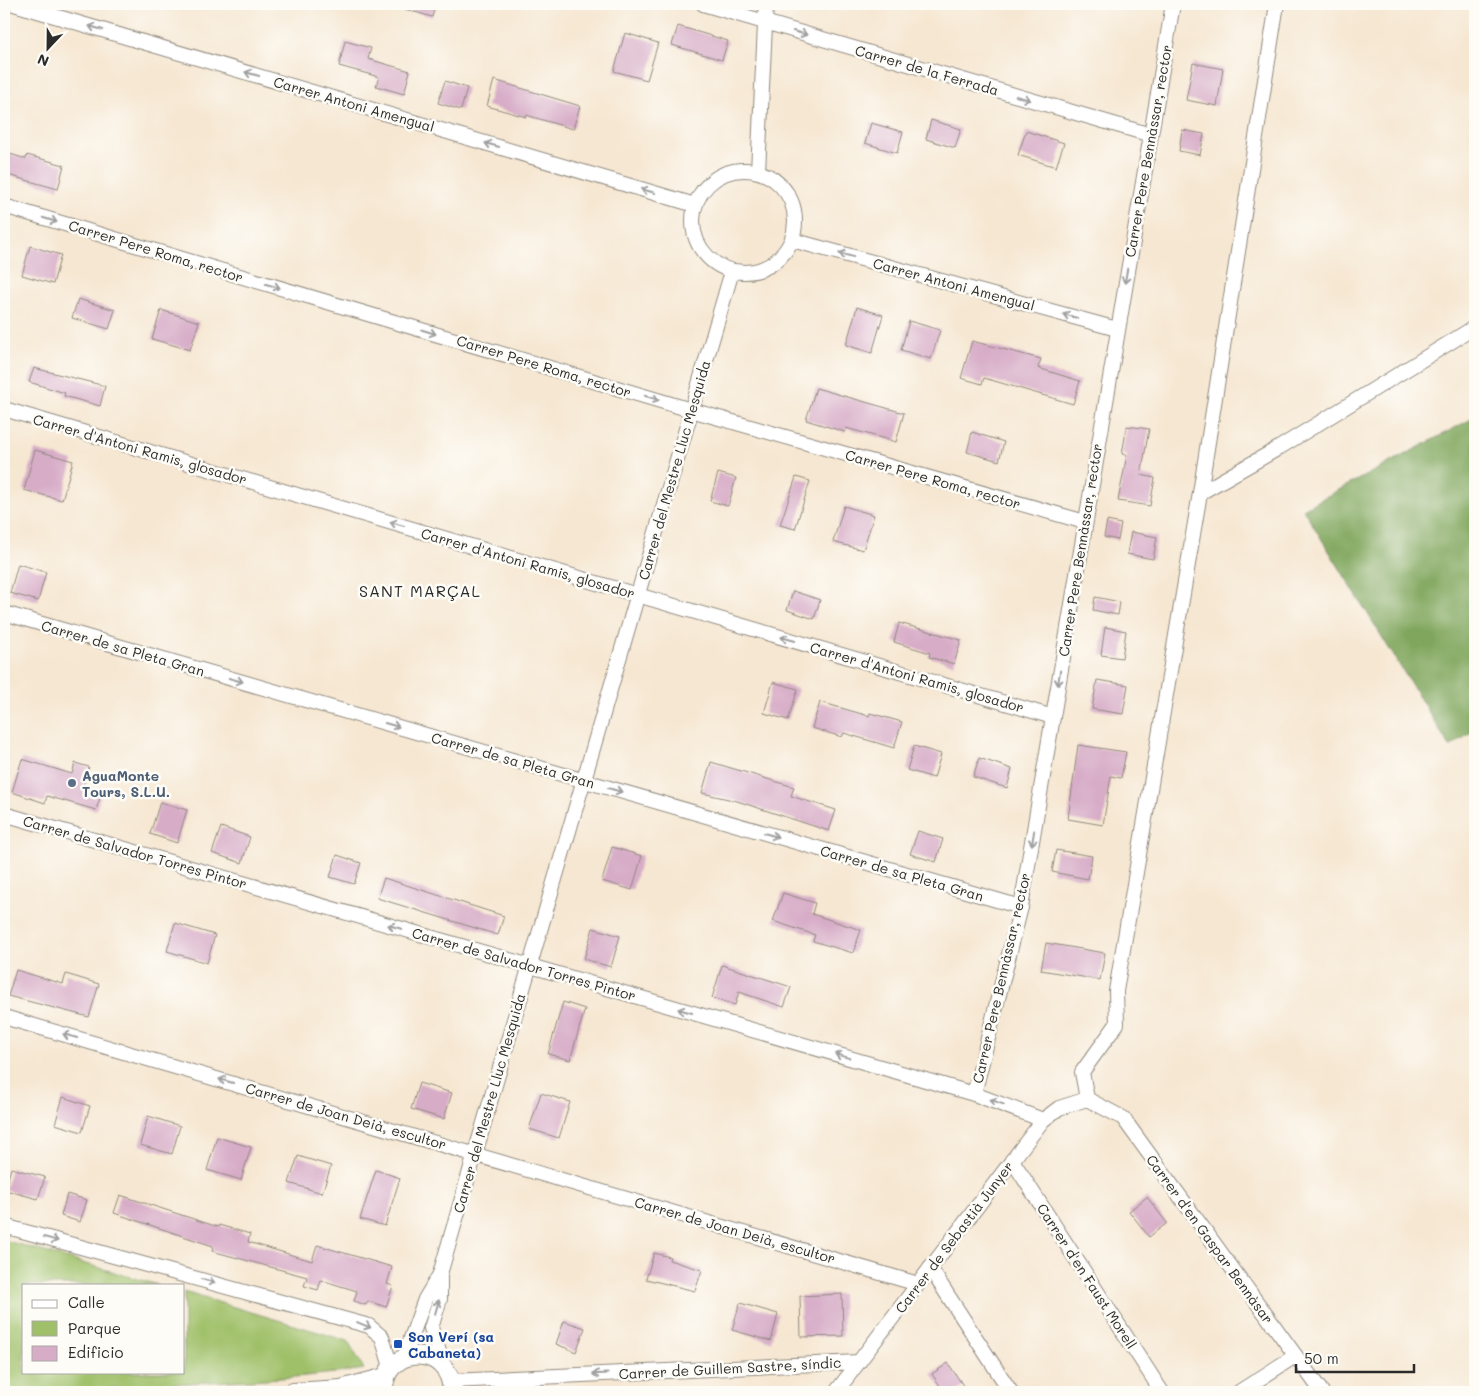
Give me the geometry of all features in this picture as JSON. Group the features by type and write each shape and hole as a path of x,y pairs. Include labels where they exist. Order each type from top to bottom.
{"street":[{"name":"Carrer Antoni Amengual","path":"14,4 38,7 694,204"},
{"name":"Carrer de la Ferrada","path":"703,4 1151,135"},
{"path":"758,171 766,4"},
{"name":"Carrer Pere Bennàssar, rector","path":"974,1094 1021,908 1173,4"},
{"path":"1086,1099 1082,1072 1117,1024 1116,991 1200,493 1277,4"},
{"path":"742,169 758,171 774,179 786,191 794,206 796,223 792,240 784,253 774,263 761,270 732,271 716,264 703,253 695,238 692,221 694,204 713,179 727,172 742,169"},
{"name":"Carrer Pere Roma, rector","path":"4,206 691,410 1085,522"},
{"name":"Carrer Antoni Amengual","path":"792,240 1117,329"},
{"name":"Carrer del Mestre Lluc Mesquida","path":"391,1374 425,1299 440,1274 732,271"},
{"path":"1200,493 1277,449 1475,328"},
{"name":"Carrer d'Antoni Ramis, glosador","path":"4,409 1053,717"},
{"name":"Carrer de sa Pleta Gran","path":"4,613 1021,908"},
{"name":"Carrer de Salvador Torres Pintor","path":"4,814 974,1094 1043,1120"},
{"name":"Carrer de Joan Deià, escultor","path":"4,1017 918,1284"},
{"name":"Carrer de Sebastià Junyer","path":"836,1392 1043,1120 1059,1108 1086,1099"},
{"name":"Carrer d'en Gaspar Bennàsar","path":"1086,1099 1123,1118 1322,1392"},
{"name":"Carrer d'en Faust Morell","path":"1012,1160 1162,1392"},
{"path":"4,1226 369,1326 382,1337 391,1374"},
{"path":"930,1268 1010,1392"},
{"name":"Carrer del Mestre Lluc Mesquida","path":"440,1274 440,1299 431,1328 449,1381"},
{"path":"293,1392 346,1391 391,1374 415,1355 427,1356 438,1362 449,1381"},
{"path":"1239,1392 1295,1356"},
{"name":"Carrer de Guillem Sastre, síndic","path":"449,1381 859,1362"},
{"path":"845,1380 854,1392"}],"green space":[{"path":"1475,417 1475,730 1450,747 1303,509"},
{"path":"4,1240 155,1284 22,1284 22,1374 185,1374 185,1292 348,1341 364,1369 277,1378 74,1390 4,1392"},
{"path":"827,1387 823,1392 680,1392"}],"building":[{"path":"399,4 436,4 432,17 398,7"},
{"path":"678,26 728,41 722,60 672,45"},
{"path":"625,33 658,43 647,80 614,71"},
{"path":"345,41 371,48 368,59 410,71 404,94 376,86 379,77 339,66"},
{"path":"1193,63 1223,69 1217,106 1186,100"},
{"path":"494,80 580,106 573,129 487,106"},
{"path":"445,81 467,88 461,110 438,103"},
{"path":"931,120 961,129 955,148 926,139"},
{"path":"871,123 903,132 897,153 865,143"},
{"path":"1182,130 1204,134 1200,155 1179,151"},
{"path":"1026,131 1064,143 1056,167 1018,155"},
{"path":"4,152 26,159 27,155 64,165 58,189 4,174"},
{"path":"30,246 61,255 53,284 22,275"},
{"path":"78,299 115,310 109,329 72,318"},
{"path":"857,307 883,315 872,353 846,345"},
{"path":"161,310 199,322 190,350 152,339"},
{"path":"909,321 940,330 931,359 901,350"},
{"path":"972,341 1041,359 1038,368 1080,381 1073,404 984,378 982,384 961,378"},
{"path":"34,368 105,386 100,406 64,396 65,393 29,382"},
{"path":"816,388 904,413 896,442 846,428 845,432 806,420"},
{"path":"1127,426 1149,429 1141,475 1155,478 1150,506 1118,501 1127,455 1122,454"},
{"path":"972,432 1004,442 999,461 967,452"},
{"path":"35,450 73,461 62,500 24,490"},
{"path":"718,473 736,478 728,506 710,501"},
{"path":"796,477 810,481 795,529 780,525"},
{"path":"844,506 874,515 863,550 833,542"},
{"path":"1107,521 1121,524 1118,540 1104,537"},
{"path":"1131,532 1157,537 1153,559 1127,554"},
{"path":"18,564 46,572 38,601 10,593"},
{"path":"793,591 820,600 814,619 787,610"},
{"path":"1095,597 1120,602 1118,615 1093,610"},
{"path":"899,623 961,640 954,664 929,657 930,653 894,642"},
{"path":"1105,627 1126,631 1122,658 1101,655"},
{"path":"1097,680 1128,685 1123,714 1092,709"},
{"path":"773,682 798,689 788,720 764,713"},
{"path":"820,702 869,716 870,713 902,722 894,748 844,733 842,737 812,728"},
{"path":"1078,745 1126,752 1121,778 1111,776 1103,825 1068,819"},
{"path":"914,746 941,754 934,778 907,770"},
{"path":"979,758 1012,769 1007,788 973,777"},
{"path":"22,759 72,774 75,763 89,767 82,789 101,795 96,810 47,796 45,803 12,792"},
{"path":"711,762 794,787 791,796 836,810 829,831 737,801 702,793"},
{"path":"160,802 187,810 177,843 150,834"},
{"path":"221,827 250,837 242,863 212,853"},
{"path":"918,831 943,839 936,862 910,854"},
{"path":"612,847 642,856 632,890 602,881"},
{"path":"1056,850 1092,856 1088,879 1052,872"},
{"path":"337,855 361,863 354,884 330,877"},
{"path":"384,878 504,916 498,935 377,898"},
{"path":"783,893 815,903 812,914 861,930 853,953 813,941 815,935 773,921"},
{"path":"175,923 215,935 207,963 167,951"},
{"path":"593,928 620,936 611,967 584,959"},
{"path":"1046,943 1105,953 1100,980 1041,970"},
{"path":"722,965 791,987 784,1007 739,992 735,1005 712,998"},
{"path":"16,970 63,984 66,974 99,984 89,1017 8,996"},
{"path":"563,1002 585,1009 570,1060 548,1054"},
{"path":"419,1083 452,1093 444,1119 411,1109"},
{"path":"541,1093 570,1102 559,1138 529,1129"},
{"path":"63,1097 90,1106 82,1132 55,1124"},
{"path":"148,1116 180,1126 172,1154 140,1145"},
{"path":"217,1137 251,1147 241,1180 207,1170"},
{"path":"298,1156 331,1166 322,1193 289,1183"},
{"path":"11,1168 45,1177 38,1199 5,1190"},
{"path":"376,1170 400,1178 385,1226 360,1219"},
{"path":"67,1194 87,1200 80,1222 61,1216"},
{"path":"120,1195 218,1227 219,1225 250,1234 248,1242 312,1261 317,1245 392,1267 387,1284 393,1286 386,1307 368,1301 366,1305 354,1301 357,1291 321,1280 318,1290 304,1286 307,1277 212,1251 213,1246 114,1213"},
{"path":"1147,1197 1167,1223 1149,1237 1129,1211"},
{"path":"654,1253 670,1257 669,1260 702,1270 695,1291 646,1279"},
{"path":"842,1294 843,1336 801,1337 800,1296"},
{"path":"740,1303 778,1314 771,1341 732,1330"},
{"path":"564,1321 585,1328 576,1352 556,1344"},
{"path":"948,1363 964,1387 956,1392 944,1392 932,1374"}],"place":[{"name":"AguaMonte Tours, S.L.U.","path":"72,783"},
{"name":"Son Verí (sa Cabaneta)","path":"398,1344"}],"district":[{"name":"SANT MARÇAL","path":"420,590"}]}
